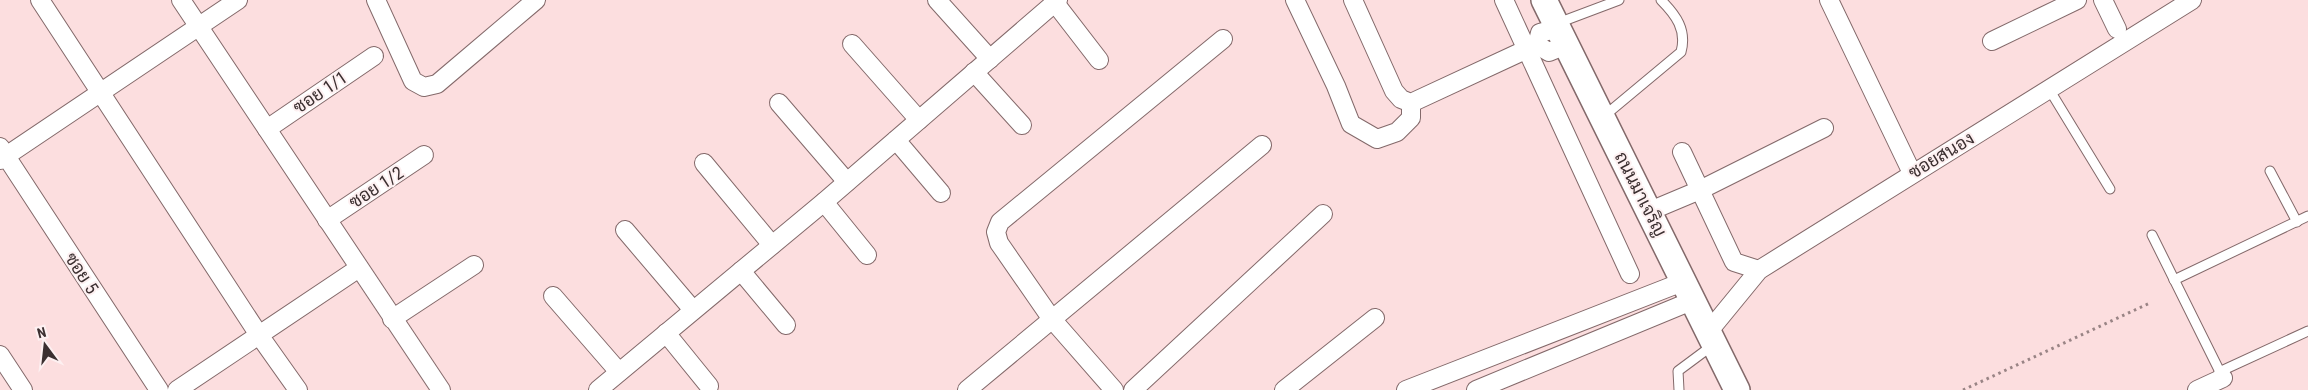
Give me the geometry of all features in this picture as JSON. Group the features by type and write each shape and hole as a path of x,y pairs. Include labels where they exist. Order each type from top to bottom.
{"main road":[{"name":"ถนนมาเจริญ","path":"1544,0 1690,291 1737,390"}],"street":[{"path":"40,0 259,335 298,390"},
{"path":"181,0 441,390"},
{"path":"2,154 100,94 238,0"},
{"path":"376,0 413,81 424,87 437,84 536,0"},
{"path":"937,0 990,59"},
{"path":"1295,0 1336,86 1351,124 1377,139 1397,132 1411,118 1411,103"},
{"path":"1353,0 1394,91 1402,99 1411,103 1531,47 1540,33 1559,32"},
{"path":"1504,0 1531,47 1630,274"},
{"path":"1829,0 1912,173"},
{"path":"1992,40 2077,0"},
{"path":"2103,0 2117,29"},
{"name":"ซอยสนอง","path":"1712,337 1759,270 2192,0"},
{"path":"598,390 824,202 1056,2 1099,60"},
{"path":"1114,390 1051,318 999,243 996,232 1000,222 1223,39"},
{"path":"852,44 919,120"},
{"name":"ซอย 1/1","path":"266,129 374,56"},
{"path":"974,72 1022,125"},
{"path":"779,103 847,182"},
{"path":"1650,211 1700,190 1824,128"},
{"path":"896,140 941,193"},
{"path":"966,390 1262,145"},
{"path":"1682,152 1734,262 1759,270"},
{"name":"ซอย 5","path":"2,154 159,390"},
{"name":"ซอย 1/2","path":"327,220 424,155"},
{"path":"704,163 772,245"},
{"path":"824,202 867,254"},
{"path":"1133,390 1323,214"},
{"path":"625,230 693,310"},
{"path":"392,319 474,265"},
{"path":"177,390 358,268"},
{"path":"741,271 786,324"},
{"path":"1406,390 1690,291"},
{"path":"1476,390 1690,291"},
{"path":"553,296 619,372"},
{"path":"1286,390 1374,318"},
{"path":"666,333 709,386"},
{"path":"0,355 23,390"},
{"path":"2196,390 2221,375"}],"lane":[{"path":"1559,32 1619,0"},
{"path":"1603,118 1681,52 1685,39 1675,14 1660,0"},
{"path":"2049,89 2110,189"},
{"path":"2270,171 2296,222"},
{"path":"2174,280 2308,216"},
{"path":"2152,235 2221,375 2308,330"},
{"path":"1679,390 1678,370 1712,337"}],"path":[{"path":"1963,390 2150,304"}]}
